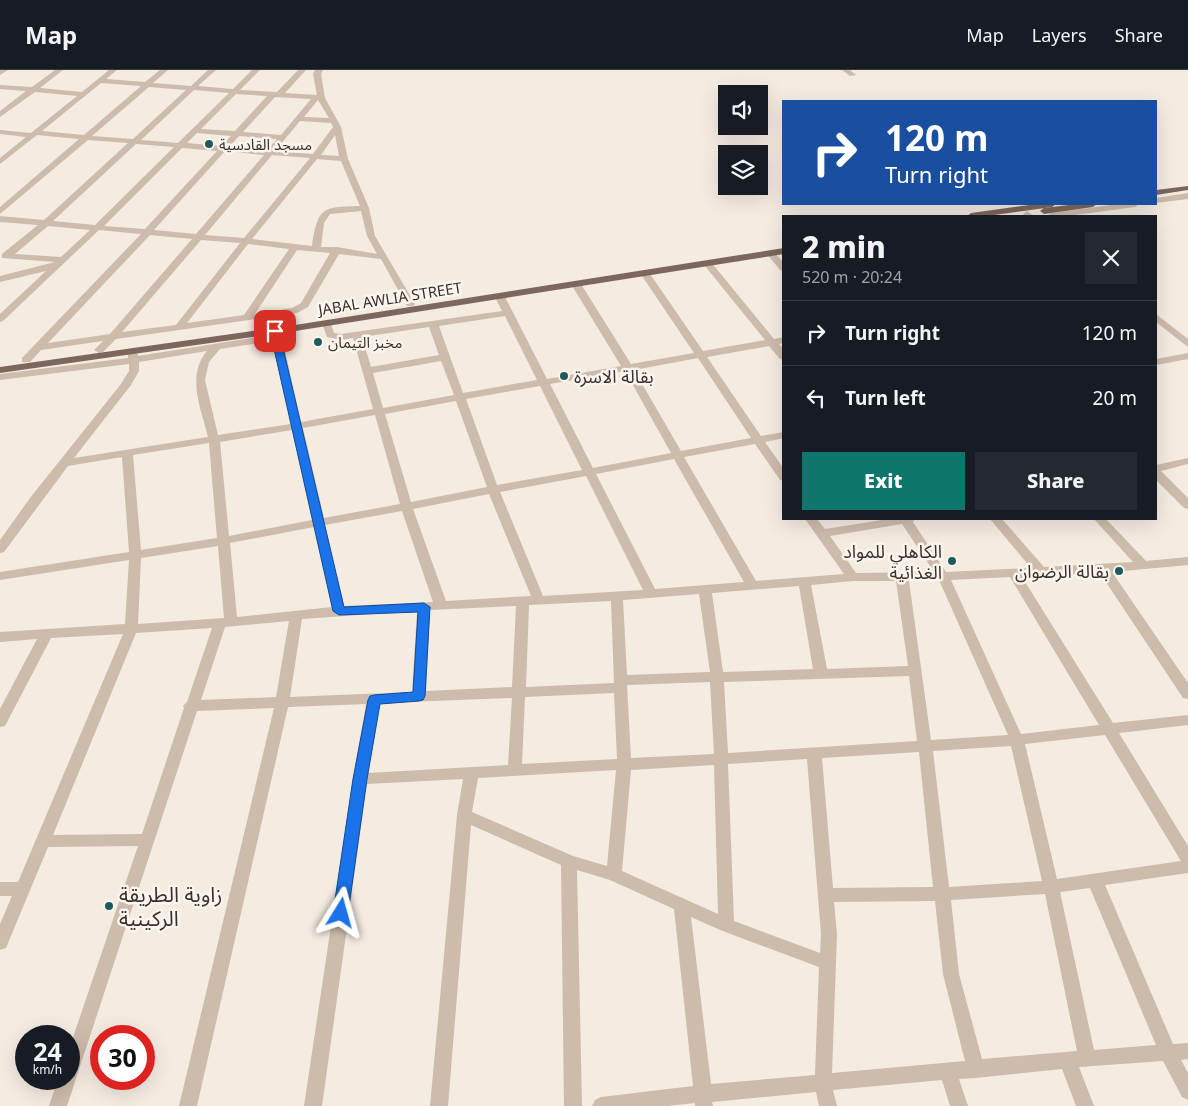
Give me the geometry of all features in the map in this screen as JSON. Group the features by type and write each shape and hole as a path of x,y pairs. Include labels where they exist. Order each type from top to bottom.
{"main road":[{"path":"1157,187 1188,182"},
{"path":"1157,193 1188,188"},
{"path":"978,215 1045,205"},
{"path":"1029,215 1087,205"},
{"name":"JABAL AWLIA STREET","path":"0,363 410,304 782,245"},
{"name":"JABAL AWLIA STREET","path":"0,370 134,356 276,334 327,323 782,251"}],"street":[{"path":"0,73 4,70"},
{"path":"0,114 60,70"},
{"path":"0,162 113,70"},
{"path":"0,211 164,70"},
{"path":"4,256 46,224 212,70"},
{"path":"0,319 96,229 256,70"},
{"path":"846,70 852,75"},
{"path":"26,360 146,234 236,134 300,72 318,72 318,98 335,124 344,159 365,208 371,236 410,304"},
{"path":"100,81 318,98"},
{"path":"0,87 84,94"},
{"path":"100,350 114,336 267,153 318,98"},
{"path":"299,119 335,124"},
{"path":"180,326 246,241 316,157 335,124"},
{"path":"195,131 281,137"},
{"path":"0,132 86,137 344,159"},
{"path":"1157,201 1188,196"},
{"path":"1058,215 1128,205"},
{"path":"316,248 320,221 325,213 332,210 365,208"},
{"path":"0,219 146,234 337,250 384,257"},
{"path":"248,318 295,246"},
{"path":"39,347 294,311 305,306 337,250"},
{"path":"770,253 782,267"},
{"path":"4,256 60,263"},
{"path":"0,279 60,263"},
{"path":"708,264 782,354"},
{"path":"645,273 782,475"},
{"path":"576,284 628,368 752,585"},
{"path":"500,297 651,593"},
{"path":"327,323 330,335 334,337 508,313"},
{"path":"380,315 386,330"},
{"path":"1157,318 1188,344"},
{"path":"434,324 493,490 539,601"},
{"path":"0,377 134,356 216,348 276,334 339,611"},
{"path":"357,335 406,506 441,606"},
{"path":"64,463 298,426 782,340"},
{"path":"80,1041 190,706 225,622 222,541 214,440 200,380 203,362 216,348"},
{"path":"0,549 34,501 126,385 134,371 134,356"},
{"path":"1157,362 1188,356"},
{"path":"368,371 445,357"},
{"path":"0,576 222,541 782,435"},
{"path":"0,943 130,629 135,556 127,453"},
{"path":"1157,469 1188,461"},
{"path":"1157,474 1188,505"},
{"path":"812,520 853,577"},
{"path":"821,534 901,520"},
{"path":"908,520 943,576 1017,740 1051,887 1087,1058"},
{"path":"997,520 1040,571"},
{"path":"1101,520 1144,566"},
{"path":"0,638 225,622 296,614 617,596 853,577 943,576 1185,565"},
{"path":"1103,569 1188,694"},
{"path":"1013,572 1188,859"},
{"path":"902,576 925,745 951,974 976,1070"},
{"path":"804,581 821,675"},
{"path":"705,588 717,678 726,925"},
{"path":"614,876 624,764 617,596"},
{"path":"515,771 523,601"},
{"path":"419,696 424,607"},
{"path":"188,1106 282,702 296,614"},
{"path":"0,722 46,635"},
{"path":"190,706 374,700 419,696 518,694 621,684 717,678 915,671"},
{"path":"313,1106 360,779 374,700"},
{"path":"360,779 471,774 1017,740 1188,720"},
{"path":"814,753 829,934 823,1084 828,1106"},
{"path":"439,1106 464,815 471,774"},
{"path":"464,815 569,861 614,876 726,925 828,963"},
{"path":"43,841 146,840"},
{"path":"569,861 574,1106"},
{"path":"827,895 943,894 1051,887 1188,866"},
{"path":"1095,881 1168,1053 1188,1091"},
{"path":"0,889 23,889"},
{"path":"682,906 703,1100"},
{"path":"601,1106 648,1099 703,1100 823,1084 1087,1058 1188,1051"},
{"path":"1066,1060 1085,1106"},
{"path":"948,1072 960,1106"},
{"path":"58,1106 63,1090"}],"place":[{"name":"مسجد القادسية","path":"209,144"},
{"name":"مخبز التيمان","path":"318,342"},
{"name":"بقالة الاسرة","path":"564,376"},
{"name":"الكاهلي للمواد الغذائية","path":"952,561"},
{"name":"بقالة الرضوان","path":"1119,571"},
{"name":"زاوية الطريقة الركينية","path":"109,906"}],"route":[{"path":"275,331 339,611 424,607 419,696 374,700 360,779 341,913"}]}
